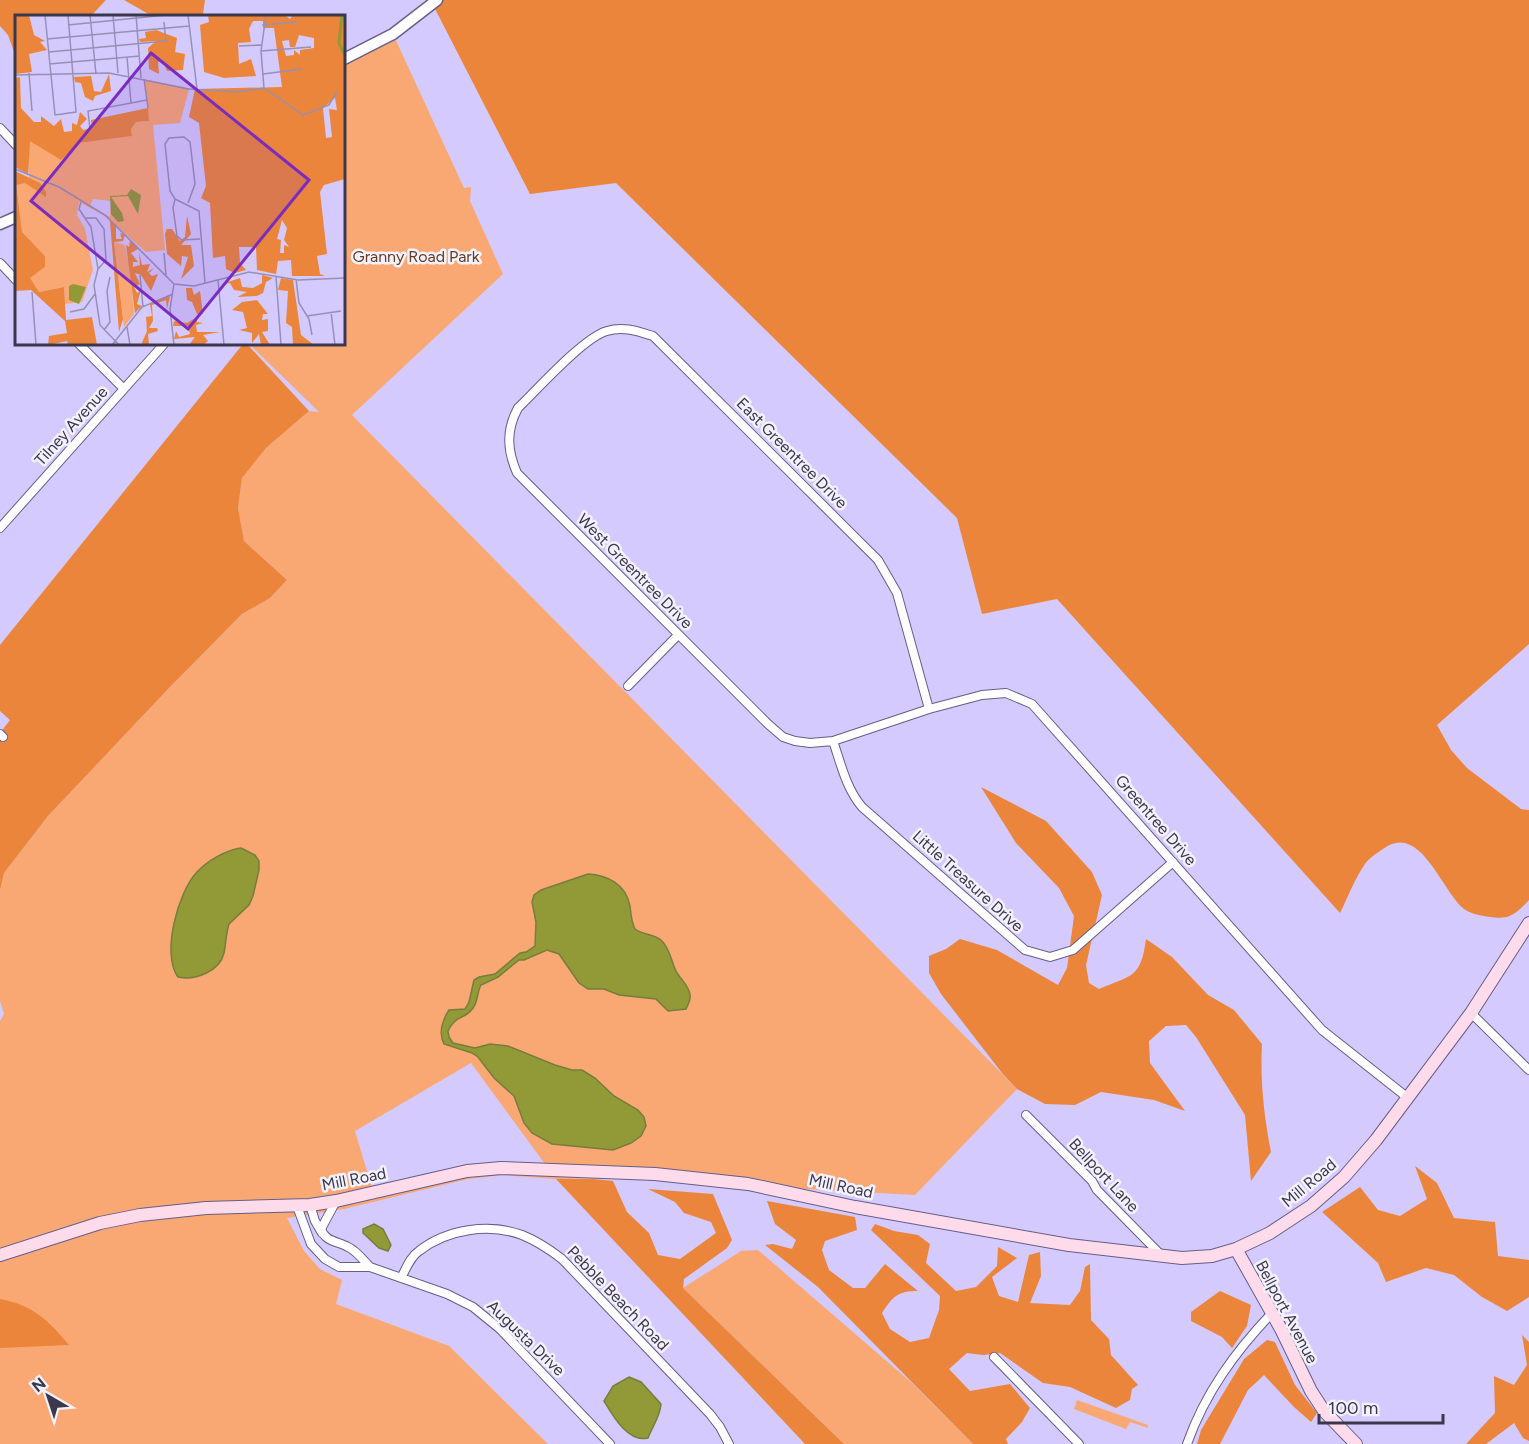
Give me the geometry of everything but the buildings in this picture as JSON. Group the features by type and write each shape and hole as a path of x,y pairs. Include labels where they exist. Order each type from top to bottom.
{"main road":[{"name":"Mill Road","path":"0,1256 100,1223 140,1215 206,1208 304,1205 336,1201 467,1171 501,1167 574,1174 655,1174 748,1184 855,1207 1069,1245 1197,1258 1236,1249 1261,1238 1299,1215 1332,1188 1356,1164 1471,1013 1529,922"},
{"name":"Bellport Avenue","path":"1236,1249 1272,1313 1304,1380 1318,1402 1356,1444"}],"street":[{"path":"345,58 393,34 437,0"},
{"path":"0,128 15,144"},
{"path":"0,224 15,217"},
{"path":"0,263 15,279"},
{"name":"East Greentree Drive","path":"556,372 587,341 606,331 630,329 652,336 660,342 878,560 897,593 929,709"},
{"path":"80,345 124,388"},
{"name":"Tilney Avenue","path":"0,528 163,345"},
{"name":"West Greentree Drive","path":"556,372 518,408 512,419 508,436 513,465 523,480 783,737 810,743 833,741"},
{"path":"628,686 678,635"},
{"name":"Greentree Drive","path":"833,741 929,709 992,693 1006,693 1032,704 1322,1030 1408,1098"},
{"name":"Little Treasure Drive","path":"833,741 846,782 862,807 1025,950 1050,957 1073,950 1173,862"},
{"path":"1471,1013 1529,1070"},
{"name":"Bellport Lane","path":"1026,1115 1092,1181 1097,1190 1161,1256"},
{"path":"322,1233 321,1228 336,1201"},
{"path":"304,1205 322,1233"},
{"name":"Augusta Drive","path":"304,1205 311,1244 325,1259 339,1267 370,1267 447,1294 473,1307 491,1321 610,1444"},
{"name":"Pebble Beach Road","path":"401,1278 417,1252 434,1241 463,1231 492,1229 520,1234 543,1245 562,1259 711,1414 729,1444"},
{"name":"Augusta Drive","path":"322,1233 329,1240 350,1247 370,1267"},
{"path":"1187,1444 1203,1404 1233,1357 1272,1313"},
{"path":"994,1358 1079,1444"}],"green space":[{"name":"Granny Road Park","path":"393,34 464,188 471,187 470,201 503,274 352,415 1017,1089 915,1195 611,1178 556,1179 503,1175 468,1179 344,1209 287,1218 304,1251 320,1269 342,1280 336,1304 449,1346 548,1444 0,1444 0,1021 4,1014 0,1001 0,890 4,873 48,816 169,688 242,614 270,598 287,580 244,541 238,508 242,478 266,448 309,411 319,412 250,345 345,345 345,58","holes":["471,1063 545,1164 372,1188 355,1131"]},
{"path":"758,1250 912,1383 973,1444 844,1444 683,1288 741,1251"},
{"path":"1077,1400 1148,1425 1148,1428 1130,1422 1126,1429 1074,1409"}],"shaded area":[{"path":"0,0 106,0 92,15 15,15 15,54 8,35 0,26"},
{"path":"124,0 205,0 202,15 150,15"},
{"path":"1529,0 1529,644 1437,725 1451,750 1467,768 1521,809 1529,810 1529,900 1507,917 1497,918 1470,912 1455,900 1429,861 1419,851 1408,844 1396,843 1373,856 1361,869 1340,913 1057,599 982,614 957,518 616,183 530,194 431,1"},
{"path":"242,345 248,345 309,411 266,448 242,478 238,508 244,541 287,580 270,598 242,614 48,816 4,873 0,890 0,733 10,720 0,711 0,645"},
{"path":"981,787 1046,821 1092,872 1102,895 1086,965 1089,983 1099,989 1133,973 1141,961 1146,939 1172,957 1208,995 1234,1010 1262,1044 1263,1098 1271,1152 1251,1181 1245,1115 1186,1025 1166,1026 1149,1041 1150,1063 1185,1111 1154,1100 1101,1092 1075,1105 1045,1104 1017,1089 941,994 929,973 929,956 946,949 960,939 997,950 1058,985 1067,968 1074,916 1059,888 1016,843"},
{"path":"241,848 255,855 259,861 259,870 249,905 229,924 224,953 218,965 199,976 178,977 173,967 171,954 174,923 190,881 206,864 223,854"},
{"path":"588,874 602,876 620,886 628,898 635,929 658,938 664,943 676,971 689,991 690,999 686,1009 668,1011 656,999 619,995 604,989 588,989 579,983 559,954 547,950 519,960 498,977 481,985 473,1008 457,1019 448,1031 453,1043 475,1048 490,1044 508,1046 555,1065 572,1070 582,1070 595,1078 614,1096 638,1110 644,1117 646,1126 641,1136 613,1150 552,1144 532,1133 524,1123 514,1096 494,1078 478,1057 444,1044 441,1035 443,1022 449,1010 465,1009 474,980 495,974 520,953 535,946 536,922 532,902 534,895 541,890"},
{"path":"1415,1166 1437,1183 1454,1218 1495,1222 1498,1256 1529,1260 1529,1297 1507,1311 1482,1297 1454,1275 1426,1268 1386,1282 1378,1263 1322,1212 1360,1187 1378,1210 1400,1216 1427,1199"},
{"path":"556,1179 613,1181 627,1212 649,1233 658,1255 680,1259 716,1233 711,1222 684,1213 675,1202 648,1189 713,1194 732,1240 727,1248 684,1279 683,1288 844,1444 805,1444"},
{"path":"767,1201 855,1217 857,1230 825,1241 822,1250 829,1270 853,1288 865,1288 885,1264 918,1291 901,1293 889,1302 882,1313 890,1329 910,1342 929,1338 939,1310 940,1296 871,1230 875,1224 894,1231 918,1235 930,1244 926,1263 956,1291 976,1287 997,1266 998,1247 1017,1258 992,1277 999,1296 1018,1302 1029,1255 1040,1252 1041,1276 1030,1303 1070,1305 1080,1291 1085,1267 1090,1264 1091,1320 1109,1339 1111,1355 1138,1385 1132,1389 1130,1400 1116,1408 1070,1387 1043,1383 1000,1353 983,1355 967,1353 949,1369 970,1391 1010,1384 1030,1408 1022,1422 1006,1439 1008,1444 973,1444 818,1287 765,1245 773,1244 792,1249 796,1240 775,1224"},
{"path":"374,1224 383,1229 391,1245 388,1251 379,1248 363,1233 363,1229"},
{"path":"1220,1291 1251,1305 1247,1326 1232,1348 1222,1337 1191,1321 1191,1312"},
{"path":"0,1299 22,1305 39,1315 69,1345 0,1348"},
{"path":"1522,1335 1529,1342 1529,1441 1523,1438 1514,1423 1486,1444 1466,1444 1495,1413 1494,1376 1514,1385 1527,1365"},
{"path":"1267,1340 1275,1342 1295,1385 1317,1413 1311,1422 1264,1375 1248,1390 1220,1444 1197,1444 1201,1430 1244,1359"},
{"path":"629,1377 641,1382 661,1404 658,1417 648,1438 634,1436 622,1427 604,1401 613,1386"}]}
